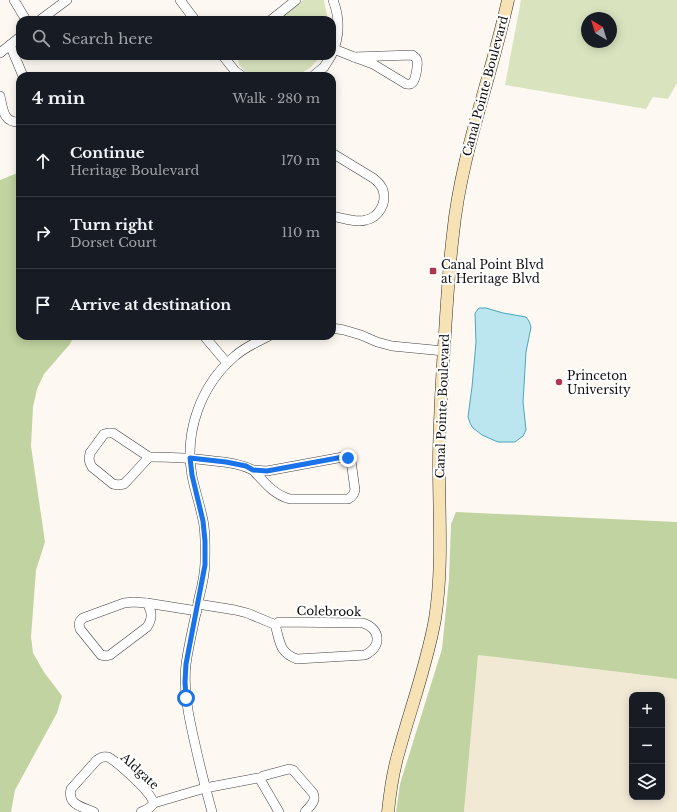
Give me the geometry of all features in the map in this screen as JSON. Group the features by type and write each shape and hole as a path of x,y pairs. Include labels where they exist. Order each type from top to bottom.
{"street":[{"path":"14,0 24,16"},
{"path":"45,16 67,0"},
{"path":"180,0 192,16"},
{"path":"276,16 296,0"},
{"path":"333,0 339,24 336,42"},
{"name":"Canal Pointe Boulevard","path":"388,812 398,753 427,656 435,619 440,561 440,414 452,235 457,200 464,166 498,43 508,0"},
{"path":"0,53 16,40"},
{"path":"10,45 16,59"},
{"path":"336,54 354,57 373,64 406,84 412,83 415,79 417,61 412,55 354,57"},
{"path":"16,60 21,72"},
{"path":"227,60 236,72"},
{"path":"318,72 324,67 328,60"},
{"path":"0,96 3,113 7,118 16,122"},
{"path":"336,155 379,183 384,197 380,211 368,220 360,221 336,217"},
{"path":"336,329 361,335 377,342 392,346 444,351"},
{"path":"207,340 227,363"},
{"path":"212,812 205,788 189,716 186,690 186,664 205,565 203,521 192,475 190,458 191,436 200,404 213,380 227,363 236,355 261,340"},
{"path":"149,457 124,484 118,485 113,484 92,466 89,458 90,454 104,434 108,432 113,433 149,457 190,458 246,466 253,470 276,493 290,499 348,499 352,497 355,490 351,462 348,458 343,457 267,471 253,470"},
{"path":"146,603 152,616 150,623 147,627 110,655 106,656 101,654 80,629 79,624 83,618 124,603 133,602 146,603 197,608 235,610 247,613 276,625"},
{"name":"Colebrook","path":"279,622 363,623 374,629 377,635 377,641 375,647 366,655 297,659 285,652 281,646 276,625 279,622"},
{"name":"Aldgate","path":"94,812 74,803 70,795 71,790 96,761 99,758 104,757 120,766 133,777 153,799 154,803 152,807 141,812"},
{"path":"154,803 205,788 261,778 263,776 289,769 293,770 315,796 314,801 305,812"},
{"path":"261,778 261,781 279,812"}],"shaded area":[{"path":"478,655 677,679 677,812 464,812"}],"green space":[{"path":"303,0 324,0 327,16 283,16"},
{"path":"521,0 677,0 677,83 668,99 653,97 646,109 505,85"},
{"path":"238,60 317,60 310,68 303,72 246,72 239,65"},
{"path":"16,174 16,340 72,340 44,374 37,389 33,407 31,446 45,542 36,570 31,637 33,653 44,672 62,696 57,713 15,790 11,812 0,812 0,180"},
{"path":"456,512 677,522 677,679 478,655 464,812 396,812 400,784 442,649 449,579 451,524"}],"water":[{"path":"479,308 486,308 526,317 531,327 526,352 523,402 526,430 523,436 515,442 498,442 482,435 473,428 468,417 476,342 475,313"}],"place":[{"name":"Canal Point Blvd at Heritage Blvd","path":"433,271"},
{"name":"Princeton University","path":"559,382"}],"route":[{"path":"186,698 186,664 205,565 203,521 192,475 190,458 226,462 246,466 258,471 267,471 343,457 348,458"}]}
